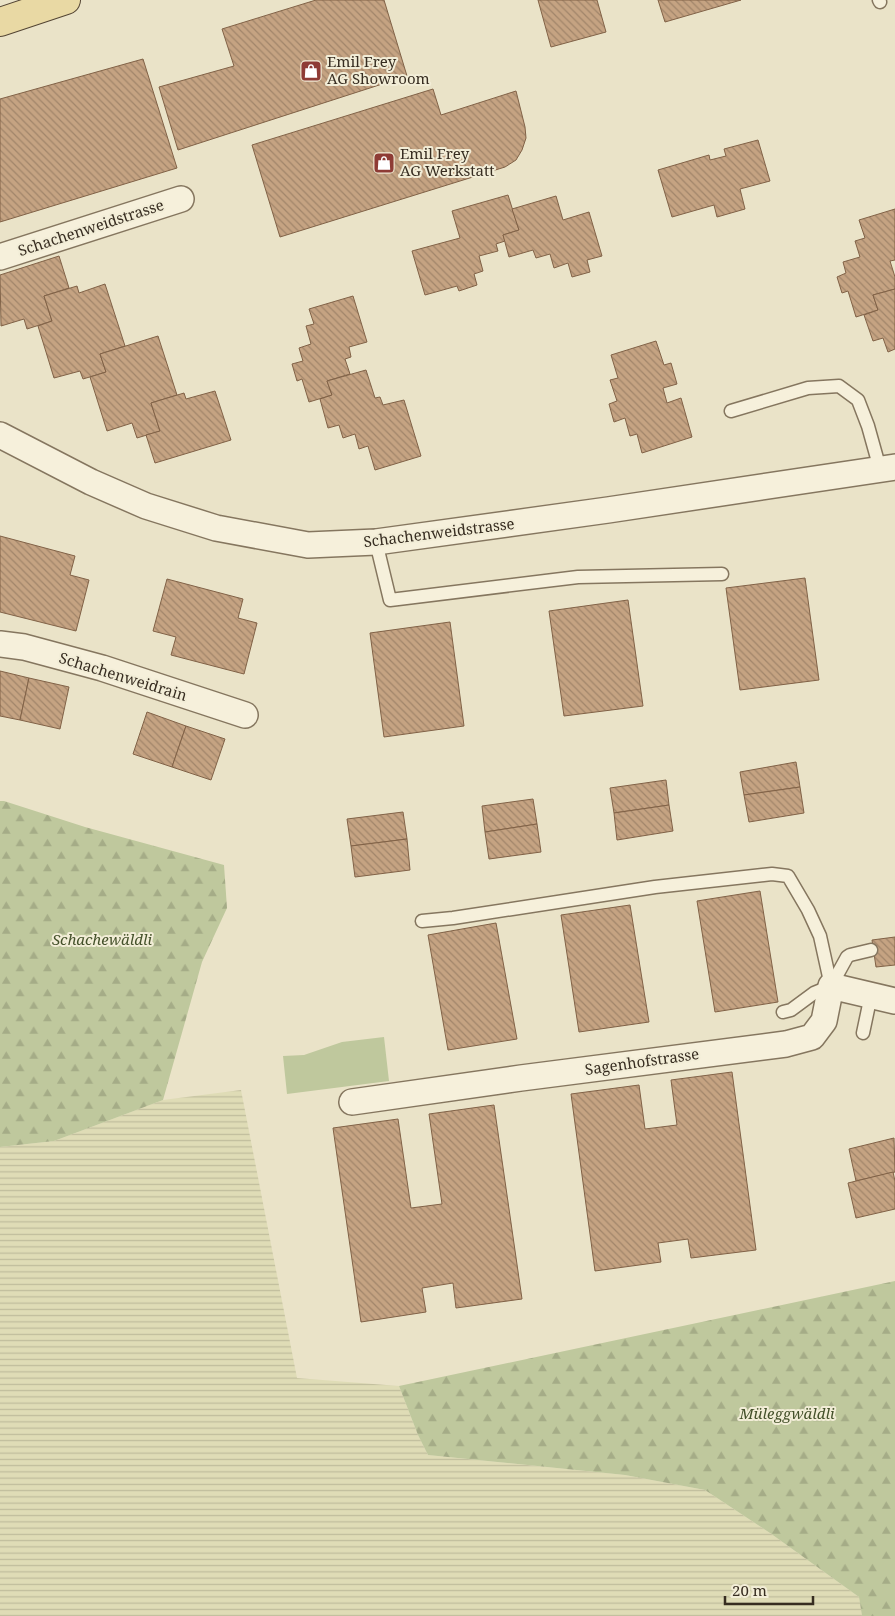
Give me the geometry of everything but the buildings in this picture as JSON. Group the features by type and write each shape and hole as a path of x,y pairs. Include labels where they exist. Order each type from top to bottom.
{"main road":[{"path":"0,22 66,0"}],"street":[{"name":"Schachenweidstrasse","path":"0,257 181,199"},
{"name":"Schachenweidstrasse","path":"3,444 146,506 216,528 308,544 376,542 608,510 888,468"},
{"name":"Schachenweidrain","path":"0,644 24,647 102,668 245,716"},
{"path":"831,986 895,1001"},
{"name":"Sagenhofstrasse","path":"352,1102 786,1044 812,1037 824,1021 831,986"}],"lane":[{"path":"731,411 808,388 839,386 858,400 888,468"},
{"path":"376,542 390,600 578,577 722,574"},
{"path":"422,921 663,886 772,874 788,876 808,910 820,936 831,986"},
{"path":"783,1012 790,1010 814,993 831,986 847,957 871,950"},
{"path":"863,1033 871,995"}],"shaded area":[{"path":"241,1090 297,1378 399,1386 428,1455 625,1475 705,1490 770,1533 859,1597 862,1616 0,1616 0,1147 54,1141 163,1100"}],"green space":[{"name":"Schachewäldli","path":"0,801 85,827 224,865 227,908 202,962 163,1100 54,1141 0,1147"},
{"path":"384,1037 389,1081 287,1094 283,1056 304,1055 342,1042"},
{"name":"Müleggwäldli","path":"895,1281 895,1616 862,1616 859,1597 770,1533 705,1490 625,1475 428,1455 399,1386"}],"place":[{"name":"Emil Frey AG Showroom","path":"311,71"},
{"name":"Emil Frey AG Werkstatt","path":"384,163"}]}
